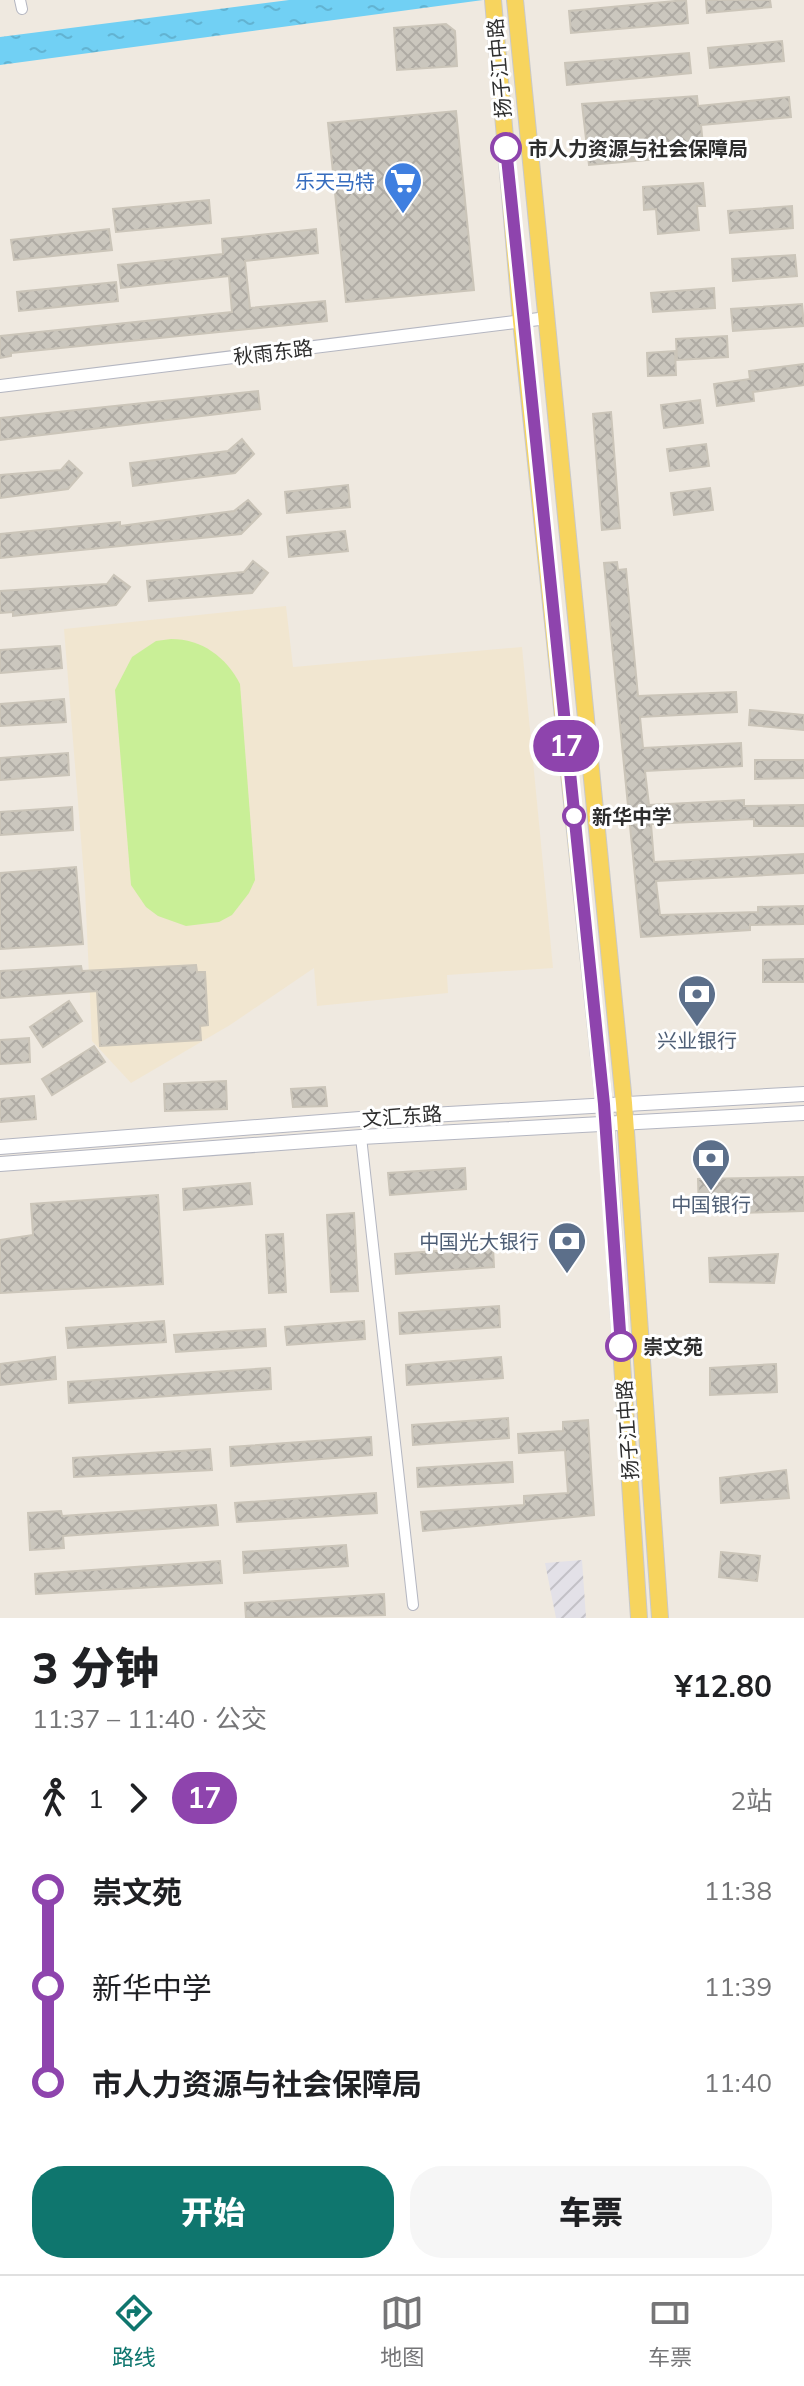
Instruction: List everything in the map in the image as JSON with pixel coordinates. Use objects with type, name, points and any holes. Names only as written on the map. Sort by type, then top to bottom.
[{"type":"main road","name":"扬子江中路","points":[[515,0],[624,1103],[660,1618]]},
{"type":"main road","name":"扬子江中路","points":[[494,2],[521,321],[606,1123],[639,1618]]},
{"type":"main road","name":"文汇东路","points":[[0,1147],[604,1104],[804,1094]]},
{"type":"main road","name":"文汇东路","points":[[0,1164],[361,1137],[804,1113]]},
{"type":"street","name":"秋雨东路","points":[[0,386],[547,318]]},
{"type":"street","points":[[361,1137],[413,1605]]},
{"type":"shaded area","name":"新华中学","points":[[286,606],[293,667],[522,647],[553,968],[447,975],[448,993],[317,1006],[314,968],[230,1025],[131,1083],[92,1041],[85,889],[64,629]]},
{"type":"shaded area","points":[[582,1560],[586,1618],[556,1618],[545,1563]]},
{"type":"green space","points":[[171,639],[193,642],[212,651],[228,666],[240,684],[255,880],[232,915],[219,922],[186,926],[158,916],[146,907],[131,885],[115,690],[132,657],[156,641]]},
{"type":"water","points":[[289,0],[483,0],[0,65],[0,37]]},
{"type":"building","points":[[686,0],[688,23],[571,33],[569,11]]},
{"type":"building","points":[[706,0],[770,0],[771,7],[707,13]]},
{"type":"building","points":[[446,24],[455,31],[457,66],[397,70],[394,28]]},
{"type":"building","points":[[782,41],[784,61],[710,68],[708,48]]},
{"type":"building","points":[[689,53],[691,73],[567,85],[565,63]]},
{"type":"building","points":[[697,96],[698,106],[789,97],[791,117],[701,125],[704,155],[589,165],[582,104]]},
{"type":"building","points":[[456,111],[474,290],[346,302],[328,123]]},
{"type":"building","points":[[703,183],[705,206],[697,206],[699,230],[658,234],[656,209],[644,210],[643,187]]},
{"type":"building","points":[[209,200],[211,223],[116,232],[113,209]]},
{"type":"building","points":[[792,206],[793,228],[730,233],[728,211]]},
{"type":"building","points":[[109,229],[112,250],[14,260],[11,240]]},
{"type":"building","points":[[316,229],[318,253],[245,261],[250,308],[325,301],[327,321],[11,353],[11,356],[0,358],[0,336],[232,312],[229,276],[121,288],[118,265],[223,254],[222,239]]},
{"type":"building","points":[[795,255],[797,276],[733,281],[732,259]]},
{"type":"building","points":[[116,282],[118,301],[19,311],[17,292]]},
{"type":"building","points":[[714,288],[715,308],[653,312],[651,293]]},
{"type":"building","points":[[802,304],[804,326],[733,331],[731,309]]},
{"type":"building","points":[[727,336],[728,357],[677,360],[676,339]]},
{"type":"building","points":[[675,351],[676,375],[648,376],[647,353]]},
{"type":"building","points":[[804,364],[804,385],[753,392],[754,401],[717,406],[714,384],[750,379],[749,371]]},
{"type":"building","points":[[258,391],[260,409],[0,440],[0,418]]},
{"type":"building","points":[[700,400],[703,423],[664,428],[661,405]]},
{"type":"building","points":[[611,412],[620,528],[602,530],[593,414]]},
{"type":"building","points":[[242,439],[254,454],[235,473],[133,486],[130,463],[228,451]]},
{"type":"building","points":[[706,444],[709,466],[670,471],[667,449]]},
{"type":"building","points":[[69,461],[82,473],[68,489],[0,498],[0,475],[61,470]]},
{"type":"building","points":[[348,485],[350,507],[287,513],[285,492]]},
{"type":"building","points":[[710,488],[713,510],[674,515],[671,493]]},
{"type":"building","points":[[248,500],[261,514],[241,534],[0,558],[0,534],[120,522],[120,526],[234,511]]},
{"type":"building","points":[[345,531],[348,551],[289,557],[287,537]]},
{"type":"building","points":[[253,561],[268,573],[252,593],[149,601],[147,581],[244,572]]},
{"type":"building","points":[[617,562],[618,570],[626,569],[638,696],[736,692],[737,712],[640,717],[643,748],[741,743],[742,766],[645,771],[649,805],[744,800],[744,806],[804,805],[804,826],[754,826],[754,819],[651,824],[654,862],[804,854],[804,873],[656,881],[660,915],[758,912],[758,907],[804,906],[804,924],[750,925],[750,930],[641,937],[604,563]]},
{"type":"building","points":[[114,575],[130,587],[116,605],[13,616],[13,612],[0,613],[0,591],[107,584]]},
{"type":"building","points":[[60,646],[62,668],[0,673],[0,650]]},
{"type":"building","points":[[64,699],[66,722],[0,726],[0,704]]},
{"type":"building","points":[[750,710],[804,715],[804,730],[749,725]]},
{"type":"building","points":[[68,753],[69,775],[0,780],[0,758]]},
{"type":"building","points":[[755,760],[804,760],[804,778],[755,779]]},
{"type":"building","points":[[72,807],[73,830],[0,835],[0,812]]},
{"type":"building","points":[[76,867],[83,944],[0,949],[0,873]]},
{"type":"building","points":[[804,959],[804,982],[763,982],[763,960]]},
{"type":"building","points":[[196,965],[197,972],[205,972],[208,1025],[200,1026],[201,1040],[100,1046],[97,991],[0,998],[0,971],[81,966],[82,971]]},
{"type":"building","points":[[69,1001],[82,1021],[43,1047],[30,1027]]},
{"type":"building","points":[[29,1038],[30,1062],[0,1064],[0,1040]]},
{"type":"building","points":[[94,1046],[105,1062],[52,1095],[42,1079]]},
{"type":"building","points":[[226,1081],[227,1109],[165,1111],[164,1084]]},
{"type":"building","points":[[325,1087],[327,1106],[293,1107],[291,1089]]},
{"type":"building","points":[[34,1096],[36,1119],[0,1122],[0,1099]]},
{"type":"building","points":[[465,1168],[466,1189],[390,1195],[388,1173]]},
{"type":"building","points":[[804,1177],[804,1211],[699,1214],[698,1179]]},
{"type":"building","points":[[250,1183],[252,1204],[184,1210],[183,1189]]},
{"type":"building","points":[[158,1195],[163,1284],[0,1293],[0,1240],[33,1235],[31,1204]]},
{"type":"building","points":[[354,1213],[358,1291],[331,1292],[327,1215]]},
{"type":"building","points":[[283,1234],[286,1292],[269,1293],[266,1235]]},
{"type":"building","points":[[493,1247],[494,1267],[396,1274],[395,1254]]},
{"type":"building","points":[[778,1254],[774,1283],[710,1282],[709,1258]]},
{"type":"building","points":[[499,1306],[500,1327],[400,1334],[399,1313]]},
{"type":"building","points":[[164,1321],[166,1342],[68,1348],[66,1328]]},
{"type":"building","points":[[364,1321],[365,1339],[287,1345],[285,1327]]},
{"type":"building","points":[[265,1329],[266,1346],[176,1352],[174,1335]]},
{"type":"building","points":[[55,1357],[56,1379],[0,1385],[0,1364]]},
{"type":"building","points":[[501,1357],[503,1378],[407,1385],[406,1365]]},
{"type":"building","points":[[776,1364],[777,1392],[710,1395],[710,1368]]},
{"type":"building","points":[[270,1368],[271,1389],[69,1403],[68,1382]]},
{"type":"building","points":[[508,1418],[509,1438],[413,1445],[412,1425]]},
{"type":"building","points":[[588,1420],[594,1515],[423,1531],[421,1512],[524,1505],[524,1496],[568,1493],[565,1450],[519,1453],[518,1434],[563,1431],[563,1422]]},
{"type":"building","points":[[371,1437],[372,1455],[231,1466],[230,1447]]},
{"type":"building","points":[[210,1449],[212,1470],[74,1477],[73,1458]]},
{"type":"building","points":[[512,1462],[513,1482],[418,1487],[417,1468]]},
{"type":"building","points":[[786,1470],[789,1498],[721,1503],[720,1478]]},
{"type":"building","points":[[376,1493],[377,1513],[237,1522],[235,1503]]},
{"type":"building","points":[[216,1505],[218,1525],[63,1536],[64,1548],[30,1550],[28,1513],[61,1511],[62,1516]]},
{"type":"building","points":[[346,1545],[348,1566],[244,1573],[243,1552]]},
{"type":"building","points":[[721,1552],[760,1556],[757,1581],[719,1577]]},
{"type":"building","points":[[220,1561],[222,1583],[36,1594],[35,1574]]},
{"type":"building","points":[[384,1594],[385,1615],[246,1618],[245,1603]]},
{"type":"bus line","name":"17","points":[[506,148],[524,352],[604,1104],[621,1346]]},
{"type":"place","name":"市人力资源与社会保障局","points":[[506,148]]},
{"type":"place","name":"乐天马特","points":[[403,215]]},
{"type":"place","name":"新华中学","points":[[574,816]]},
{"type":"place","name":"兴业银行","points":[[697,1028]]},
{"type":"place","name":"中国银行","points":[[711,1192]]},
{"type":"place","name":"中国光大银行","points":[[567,1275]]},
{"type":"place","name":"崇文苑","points":[[621,1346]]}]
